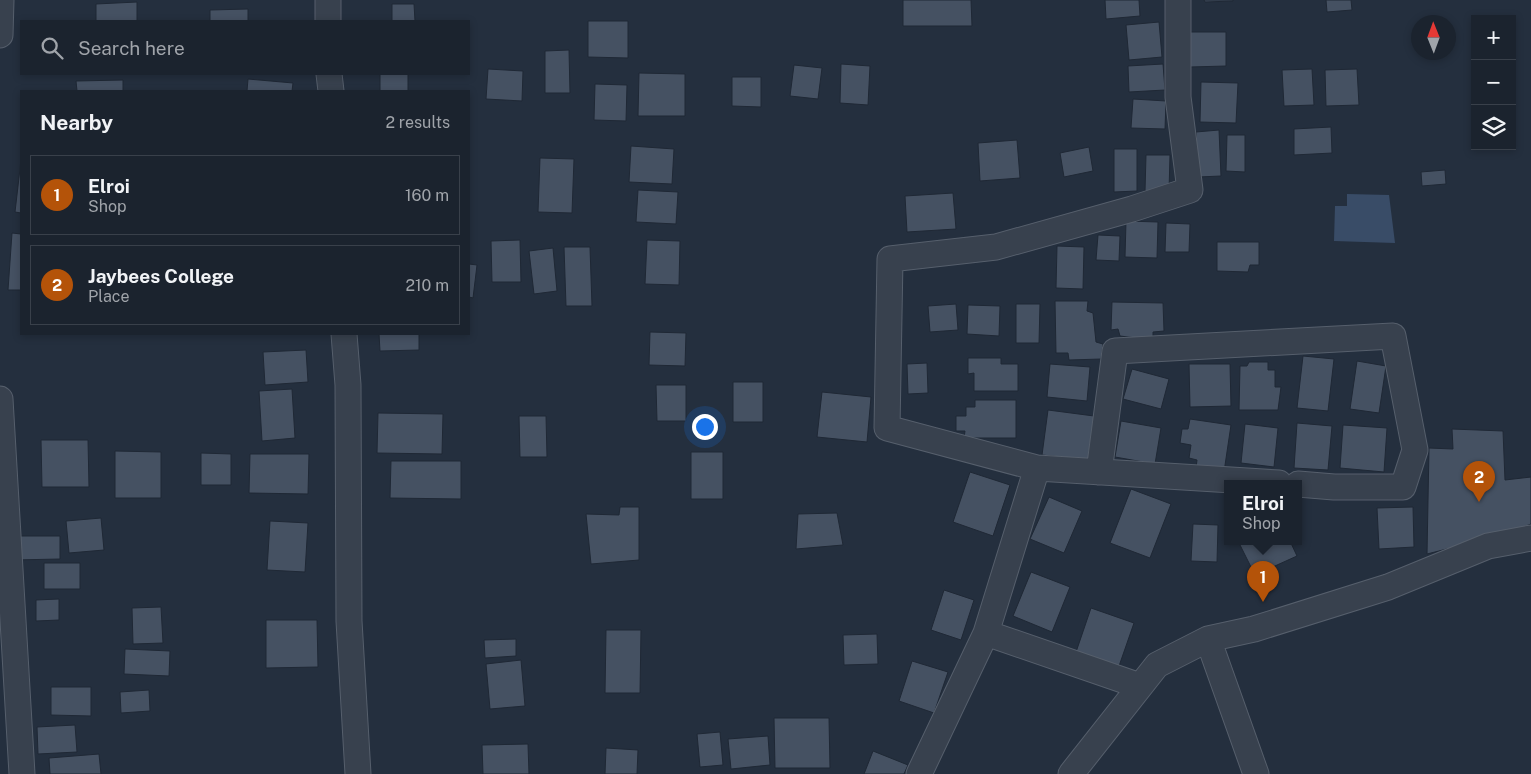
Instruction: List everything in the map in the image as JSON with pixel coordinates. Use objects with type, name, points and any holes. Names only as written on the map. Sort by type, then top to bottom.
[{"type":"street","points":[[0,35],[1,0]]},
{"type":"street","points":[[328,0],[328,20]]},
{"type":"street","points":[[1178,0],[1178,97],[1190,190],[1132,209],[996,247],[890,259],[887,428],[1037,468],[1230,480]]},
{"type":"street","points":[[330,75],[331,90]]},
{"type":"street","points":[[344,335],[348,385],[349,621],[358,774]]},
{"type":"street","points":[[1099,472],[1115,351],[1393,336],[1415,450],[1403,488],[1334,487],[1302,484]]},
{"type":"street","points":[[0,399],[10,745],[22,774]]},
{"type":"street","points":[[919,774],[986,633],[1037,468]]},
{"type":"street","points":[[1071,774],[1157,665],[1208,639],[1254,629],[1388,587],[1488,546],[1531,538]]},
{"type":"street","points":[[986,633],[1140,686]]},
{"type":"street","points":[[1208,639],[1256,774]]},
{"type":"water","points":[[1347,194],[1389,195],[1395,243],[1334,241],[1335,206],[1347,206]]},
{"type":"building","points":[[903,0],[971,0],[972,26],[903,26]]},
{"type":"building","points":[[1105,0],[1139,0],[1140,16],[1106,19]]},
{"type":"building","points":[[1204,0],[1233,0],[1233,1],[1205,2]]},
{"type":"building","points":[[1326,0],[1351,0],[1352,10],[1327,12]]},
{"type":"building","points":[[137,2],[137,20],[96,20],[96,4]]},
{"type":"building","points":[[392,4],[414,4],[415,20],[392,20]]},
{"type":"building","points":[[248,9],[248,20],[210,20],[210,10]]},
{"type":"building","points":[[588,21],[628,21],[628,58],[588,57]]},
{"type":"building","points":[[1159,22],[1162,57],[1129,60],[1126,25]]},
{"type":"building","points":[[1190,32],[1226,32],[1226,66],[1190,67]]},
{"type":"building","points":[[569,50],[570,93],[545,93],[545,51]]},
{"type":"building","points":[[841,64],[870,66],[868,105],[840,103]]},
{"type":"building","points":[[1163,64],[1165,90],[1129,92],[1128,66]]},
{"type":"building","points":[[794,65],[822,68],[818,99],[790,96]]},
{"type":"building","points":[[488,69],[523,71],[522,101],[486,99]]},
{"type":"building","points":[[1312,69],[1314,105],[1284,106],[1282,70]]},
{"type":"building","points":[[1357,69],[1359,105],[1326,106],[1325,70]]},
{"type":"building","points":[[639,73],[685,74],[685,116],[638,116]]},
{"type":"building","points":[[380,75],[408,75],[408,90],[380,90]]},
{"type":"building","points":[[732,77],[761,77],[761,107],[732,106]]},
{"type":"building","points":[[248,79],[293,83],[292,90],[247,90]]},
{"type":"building","points":[[123,80],[123,90],[77,90],[76,81]]},
{"type":"building","points":[[1201,82],[1238,83],[1236,123],[1200,122]]},
{"type":"building","points":[[595,84],[627,85],[626,121],[594,120]]},
{"type":"building","points":[[1133,99],[1166,101],[1165,129],[1131,128]]},
{"type":"building","points":[[1331,127],[1332,153],[1294,155],[1294,129]]},
{"type":"building","points":[[1219,130],[1221,176],[1198,177],[1196,132]]},
{"type":"building","points":[[1227,135],[1245,135],[1245,172],[1226,171]]},
{"type":"building","points":[[1017,140],[1020,178],[980,181],[978,143]]},
{"type":"building","points":[[631,146],[674,149],[672,184],[629,182]]},
{"type":"building","points":[[1089,147],[1093,171],[1064,177],[1060,153]]},
{"type":"building","points":[[1114,149],[1137,149],[1137,191],[1114,192]]},
{"type":"building","points":[[1146,155],[1170,155],[1169,192],[1145,191]]},
{"type":"building","points":[[540,158],[574,159],[572,213],[538,212]]},
{"type":"building","points":[[20,169],[20,213],[15,212]]},
{"type":"building","points":[[1445,170],[1446,184],[1422,186],[1421,172]]},
{"type":"building","points":[[638,190],[678,192],[676,224],[636,222]]},
{"type":"building","points":[[953,193],[956,229],[907,232],[905,196]]},
{"type":"building","points":[[1126,221],[1158,222],[1157,258],[1125,257]]},
{"type":"building","points":[[1166,223],[1190,224],[1189,252],[1165,252]]},
{"type":"building","points":[[12,233],[20,234],[20,290],[8,290]]},
{"type":"building","points":[[1098,235],[1120,236],[1119,261],[1096,260]]},
{"type":"building","points":[[520,240],[521,282],[492,282],[491,241]]},
{"type":"building","points":[[647,240],[680,241],[679,285],[645,284]]},
{"type":"building","points":[[1217,242],[1259,242],[1259,265],[1250,265],[1248,272],[1217,271]]},
{"type":"building","points":[[1057,246],[1084,247],[1083,289],[1056,288]]},
{"type":"building","points":[[564,247],[590,247],[592,306],[566,306]]},
{"type":"building","points":[[553,248],[557,291],[534,294],[529,251]]},
{"type":"building","points":[[470,264],[477,265],[473,298],[470,297]]},
{"type":"building","points":[[1055,301],[1088,301],[1087,311],[1093,313],[1096,342],[1103,344],[1101,359],[1069,360],[1068,353],[1056,353]]},
{"type":"building","points":[[1112,302],[1163,303],[1164,331],[1153,332],[1153,340],[1120,336],[1118,329],[1111,330]]},
{"type":"building","points":[[956,304],[958,330],[930,332],[928,306]]},
{"type":"building","points":[[1016,304],[1040,304],[1039,343],[1016,343]]},
{"type":"building","points":[[968,305],[1000,306],[999,336],[967,334]]},
{"type":"building","points":[[650,332],[686,333],[685,366],[649,365]]},
{"type":"building","points":[[379,335],[419,335],[419,350],[380,351]]},
{"type":"building","points":[[306,350],[308,382],[265,385],[263,352]]},
{"type":"building","points":[[1303,356],[1334,359],[1328,411],[1297,408]]},
{"type":"building","points":[[968,358],[1001,358],[1001,364],[1018,364],[1018,391],[974,391],[974,373],[968,374]]},
{"type":"building","points":[[1357,361],[1386,366],[1379,413],[1350,409]]},
{"type":"building","points":[[1249,362],[1268,362],[1268,370],[1275,370],[1275,387],[1281,387],[1278,410],[1239,410],[1240,366],[1247,366]]},
{"type":"building","points":[[927,363],[928,393],[908,394],[907,364]]},
{"type":"building","points":[[1050,364],[1090,367],[1087,401],[1047,397]]},
{"type":"building","points":[[1189,364],[1230,364],[1231,406],[1190,407]]},
{"type":"building","points":[[1132,369],[1169,379],[1161,409],[1123,399]]},
{"type":"building","points":[[733,382],[763,382],[763,422],[733,422]]},
{"type":"building","points":[[656,385],[686,385],[686,421],[657,421]]},
{"type":"building","points":[[292,389],[295,438],[262,441],[259,391]]},
{"type":"building","points":[[822,392],[871,397],[867,442],[817,437]]},
{"type":"building","points":[[975,400],[1016,400],[1016,438],[964,438],[965,431],[956,431],[956,416],[966,416],[966,407],[975,407]]},
{"type":"building","points":[[1048,410],[1094,416],[1088,460],[1042,455]]},
{"type":"building","points":[[378,413],[443,414],[442,454],[377,453]]},
{"type":"building","points":[[519,416],[546,416],[547,457],[520,457]]},
{"type":"building","points":[[1190,419],[1231,425],[1224,472],[1196,468],[1197,460],[1189,458],[1191,445],[1180,443],[1182,429],[1188,429]]},
{"type":"building","points":[[1121,421],[1161,428],[1155,464],[1115,457]]},
{"type":"building","points":[[1297,423],[1332,426],[1328,470],[1294,468]]},
{"type":"building","points":[[1245,424],[1278,428],[1274,467],[1241,463]]},
{"type":"building","points":[[1343,425],[1387,428],[1384,472],[1340,468]]},
{"type":"building","points":[[1452,429],[1503,431],[1505,480],[1531,477],[1531,524],[1502,535],[1427,554],[1429,448],[1453,449]]},
{"type":"building","points":[[41,440],[88,440],[89,487],[42,487]]},
{"type":"building","points":[[115,451],[161,452],[161,498],[115,498]]},
{"type":"building","points":[[691,452],[723,452],[723,499],[691,499]]},
{"type":"building","points":[[201,453],[231,454],[231,485],[201,485]]},
{"type":"building","points":[[250,454],[309,454],[308,494],[249,493]]},
{"type":"building","points":[[391,461],[461,461],[461,499],[390,498]]},
{"type":"building","points":[[970,472],[1010,485],[993,536],[953,522]]},
{"type":"building","points":[[1131,489],[1171,504],[1150,558],[1110,543]]},
{"type":"building","points":[[1049,497],[1082,511],[1064,553],[1030,539]]},
{"type":"building","points":[[620,507],[639,507],[639,560],[591,564],[586,514],[619,515]]},
{"type":"building","points":[[1413,507],[1414,547],[1379,549],[1377,508]]},
{"type":"building","points":[[837,513],[843,545],[796,549],[798,514]]},
{"type":"building","points":[[101,518],[104,550],[69,553],[66,521]]},
{"type":"building","points":[[270,521],[308,523],[305,572],[267,570]]},
{"type":"building","points":[[1193,524],[1218,525],[1217,562],[1191,561]]},
{"type":"building","points":[[13,536],[60,536],[60,559],[13,560]]},
{"type":"building","points":[[1240,545],[1292,545],[1297,556],[1255,575]]},
{"type":"building","points":[[44,563],[80,563],[80,589],[44,589]]},
{"type":"building","points":[[1031,572],[1070,587],[1052,632],[1013,616]]},
{"type":"building","points":[[944,590],[974,600],[961,640],[931,630]]},
{"type":"building","points":[[59,599],[59,620],[36,621],[36,600]]},
{"type":"building","points":[[161,607],[163,643],[133,644],[132,608]]},
{"type":"building","points":[[1091,608],[1134,623],[1118,669],[1075,655]]},
{"type":"building","points":[[266,620],[317,620],[318,667],[266,668]]},
{"type":"building","points":[[606,630],[641,630],[640,693],[605,693]]},
{"type":"building","points":[[877,634],[878,664],[844,665],[843,635]]},
{"type":"building","points":[[516,639],[516,656],[485,658],[484,640]]},
{"type":"building","points":[[125,649],[170,651],[169,676],[124,674]]},
{"type":"building","points":[[521,660],[525,706],[490,709],[486,664]]},
{"type":"building","points":[[912,661],[948,672],[934,713],[899,701]]},
{"type":"building","points":[[51,687],[91,687],[91,716],[51,715]]},
{"type":"building","points":[[149,690],[150,711],[121,713],[120,692]]},
{"type":"building","points":[[774,718],[829,718],[830,768],[775,768]]},
{"type":"building","points":[[75,725],[77,752],[38,754],[37,727]]},
{"type":"building","points":[[720,732],[723,765],[700,767],[697,734]]},
{"type":"building","points":[[768,736],[770,765],[731,769],[728,739]]},
{"type":"building","points":[[528,744],[529,774],[483,774],[482,745]]},
{"type":"building","points":[[606,748],[638,750],[637,774],[605,774]]},
{"type":"building","points":[[873,751],[908,765],[904,774],[864,774]]},
{"type":"building","points":[[99,754],[101,774],[50,774],[49,758]]},
{"type":"place","name":"Jaybees College","points":[[1479,502]]},
{"type":"place","name":"Elroi","points":[[1263,602]]}]
